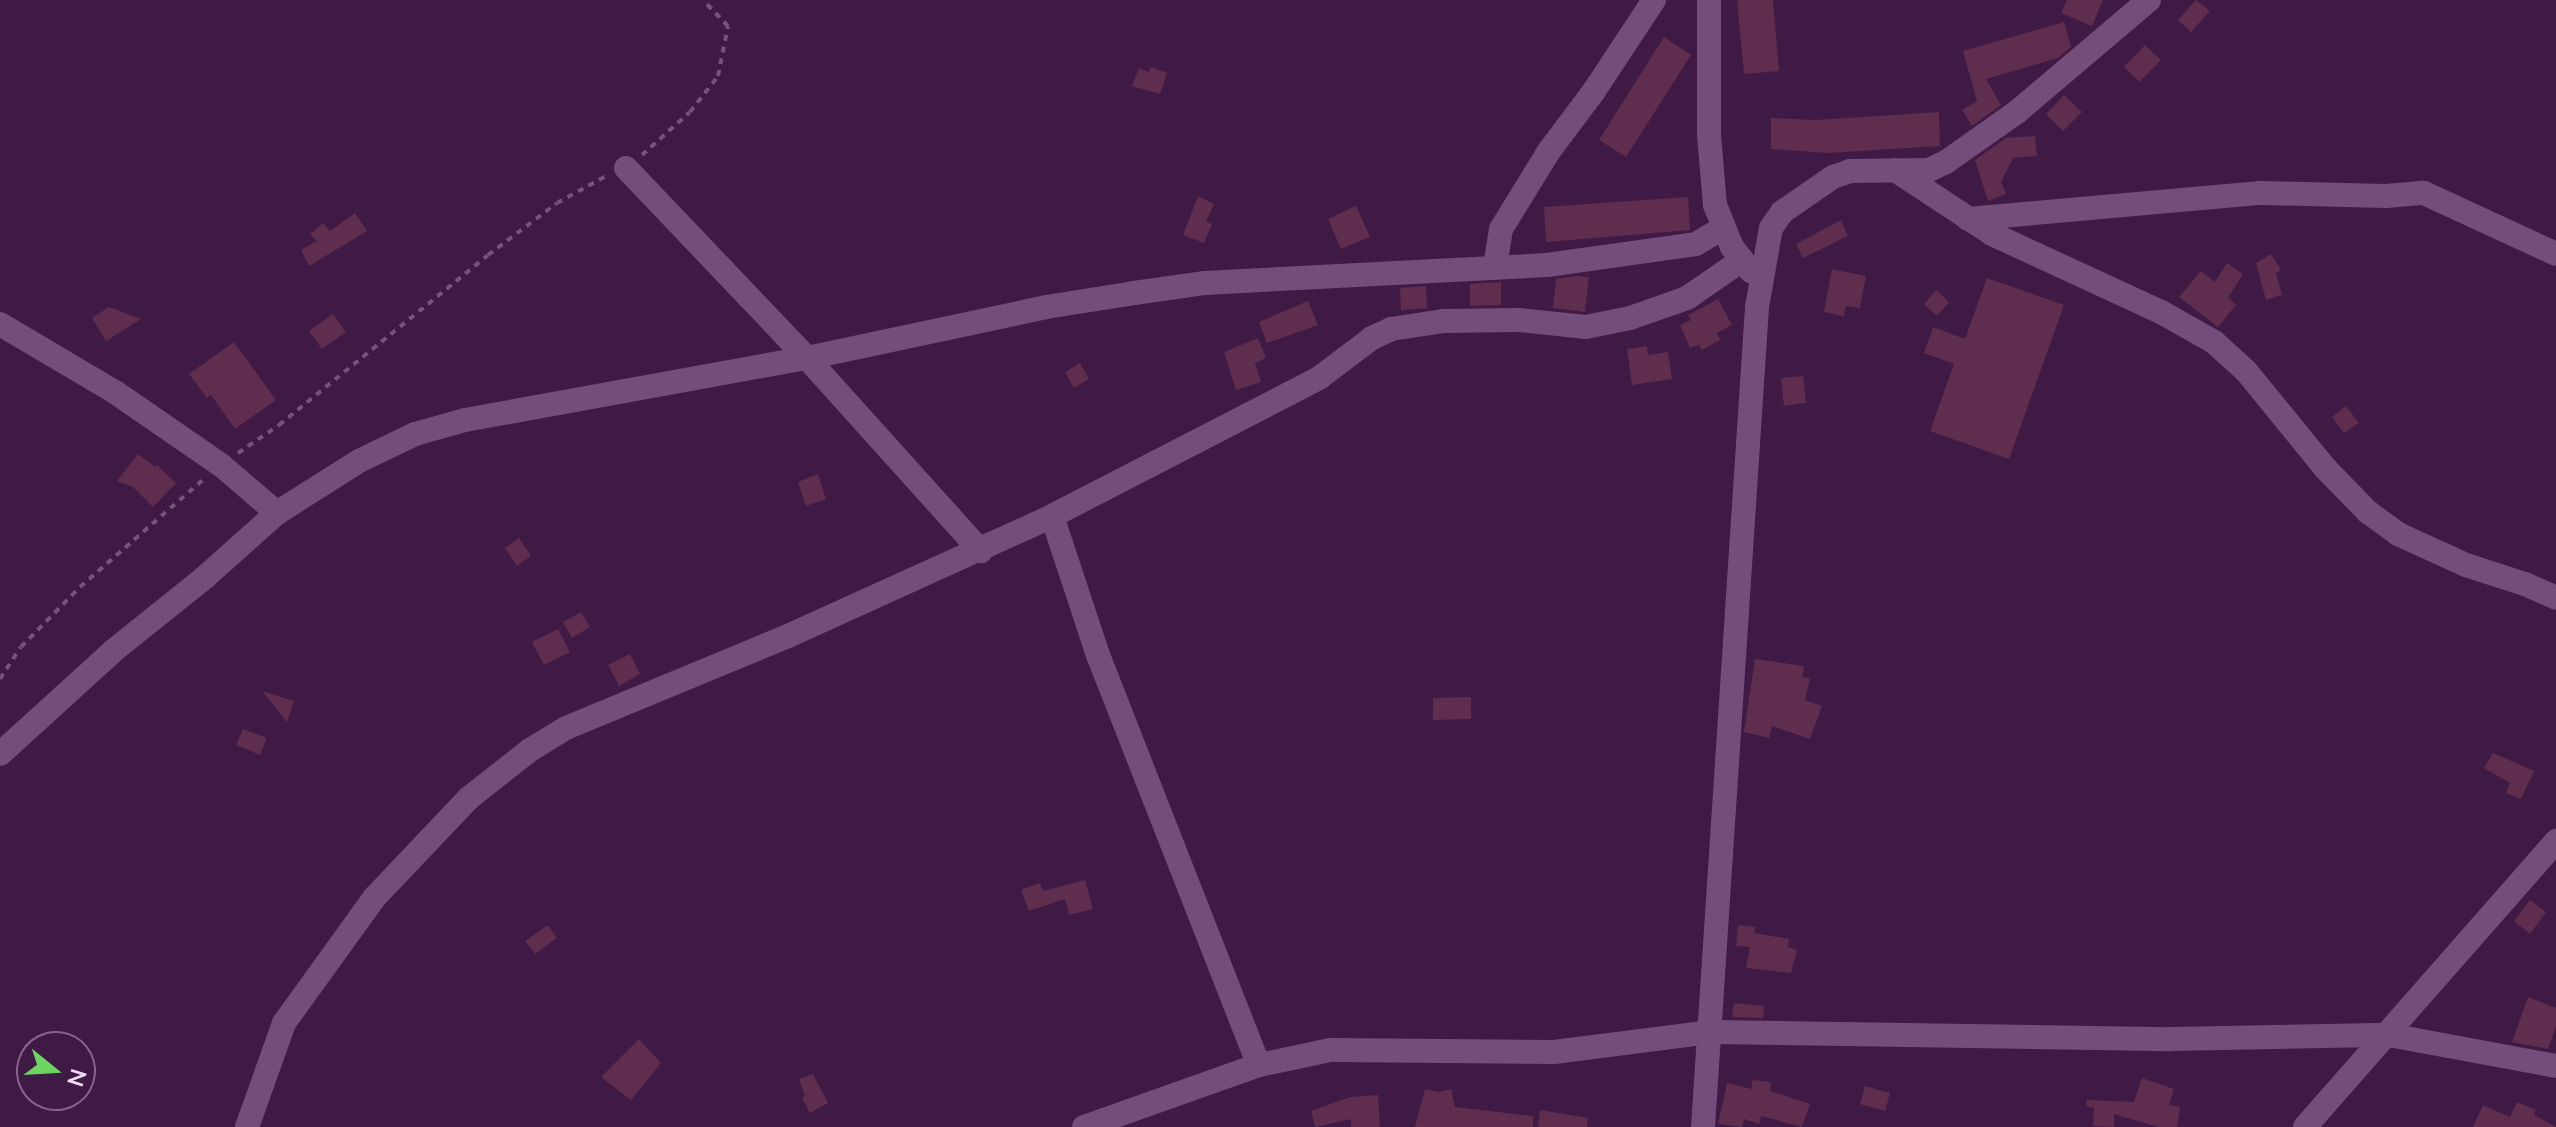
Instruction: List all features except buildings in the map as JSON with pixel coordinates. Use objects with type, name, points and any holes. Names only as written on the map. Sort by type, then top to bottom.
[{"type":"street","points":[[1495,267],[1501,229],[1549,151],[1594,91],[1654,0]]},
{"type":"street","points":[[1709,0],[1709,135],[1715,205],[1723,228],[1759,284]]},
{"type":"street","points":[[1703,1127],[1759,284],[1771,228],[1782,212],[1806,192],[1850,171],[1929,170],[1946,162],[2017,112],[2149,0]]},
{"type":"street","points":[[626,168],[807,358],[981,551]]},
{"type":"street","points":[[1895,170],[1992,234],[2161,312],[2214,342],[2246,371],[2325,468],[2368,512],[2398,534],[2466,565],[2525,584],[2556,598]]},
{"type":"street","points":[[1968,219],[2261,193],[2386,196],[2424,193],[2556,254]]},
{"type":"street","points":[[0,754],[113,651],[204,578],[277,513],[359,461],[428,430],[465,420],[807,358],[1046,307],[1177,287],[1547,265],[1696,244],[1723,228]]},
{"type":"street","points":[[247,1127],[284,1023],[375,897],[428,838],[481,788],[530,750],[566,728],[981,551],[1319,378],[1372,338],[1391,329],[1444,321],[1519,320],[1586,327],[1630,318],[1687,298],[1742,260]]},
{"type":"street","points":[[0,324],[115,392],[221,465],[277,513]]},
{"type":"street","points":[[1052,516],[1098,655],[1259,1065]]},
{"type":"street","points":[[2305,1127],[2389,1035],[2556,841]]},
{"type":"street","points":[[1084,1127],[1259,1065],[1331,1050],[1554,1052],[1710,1032],[2171,1039],[2389,1035],[2556,1066]]},
{"type":"path","points":[[0,679],[21,647],[80,587],[221,465],[279,425],[557,203],[626,168],[690,112],[718,76],[728,26],[703,0]]}]
